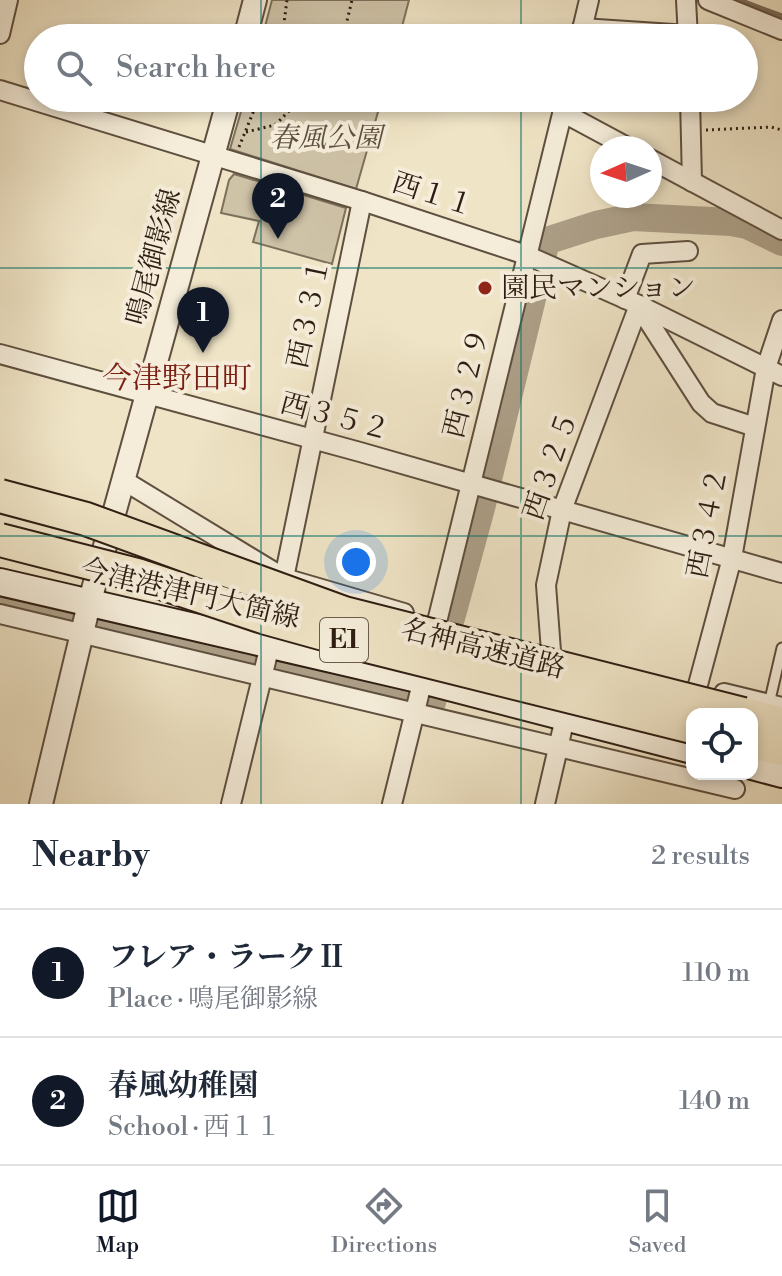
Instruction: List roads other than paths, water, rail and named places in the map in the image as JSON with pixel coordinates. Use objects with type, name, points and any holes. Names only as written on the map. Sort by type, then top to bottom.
[{"type":"highway","name":"名神高速道路","points":[[0,496],[86,519],[344,613],[766,713]]},
{"type":"highway","name":"名神高速道路","points":[[0,540],[137,575],[266,618],[686,741]]},
{"type":"highway","points":[[758,743],[782,749]]},
{"type":"main road","name":"今津港津門大箇線","points":[[0,582],[89,604],[266,661],[418,696],[565,717],[686,741]]},
{"type":"main road","points":[[758,768],[782,774]]},
{"type":"street","points":[[0,34],[8,0]]},
{"type":"street","points":[[249,24],[255,0]]},
{"type":"street","points":[[583,24],[589,0]]},
{"type":"street","points":[[686,0],[687,24]]},
{"type":"street","points":[[708,0],[727,4],[782,30]]},
{"type":"street","name":"西１１","points":[[0,90],[24,97]]},
{"type":"street","name":"西１１","points":[[71,112],[527,255],[632,302],[774,372]]},
{"type":"street","name":"鳴尾御影線","points":[[41,804],[89,604],[147,394],[223,159],[228,112]]},
{"type":"street","name":"西３２９","points":[[392,804],[562,112]]},
{"type":"street","points":[[575,112],[611,136]]},
{"type":"street","points":[[690,112],[692,182]]},
{"type":"street","points":[[662,166],[782,230]]},
{"type":"street","name":"西３３１","points":[[284,578],[362,201]]},
{"type":"street","name":"西３２５","points":[[551,651],[546,585],[562,510],[632,302],[642,254],[688,251]]},
{"type":"street","points":[[632,302],[701,403],[712,413],[755,427]]},
{"type":"street","name":"西３４２","points":[[693,708],[696,687],[732,558],[755,427],[774,372],[782,320]]},
{"type":"street","name":"西３５２","points":[[0,354],[782,573]]},
{"type":"street","points":[[123,480],[284,578],[437,622],[696,687],[766,713]]},
{"type":"street","points":[[0,614],[83,634],[266,661],[231,804]]},
{"type":"street","points":[[545,804],[579,659]]},
{"type":"street","points":[[418,696],[559,747],[735,789]]},
{"type":"lane","points":[[766,713],[782,648]]},
{"type":"waterway","points":[[739,0],[782,16]]},
{"type":"waterway","points":[[451,618],[546,241],[633,217],[731,222],[747,225],[782,242]]},
{"type":"waterway","points":[[0,599],[60,614]]},
{"type":"waterway","points":[[105,624],[432,702],[433,698]]},
{"type":"place","name":"春風幼稚園","points":[[278,239]]},
{"type":"place","name":"園民マンション","points":[[485,288]]},
{"type":"place","name":"フレア・ラークⅡ","points":[[203,353]]},
{"type":"district","name":"今津野田町","points":[[177,379]]},
{"type":"park label","name":"春風公園","points":[[326,138]]}]
